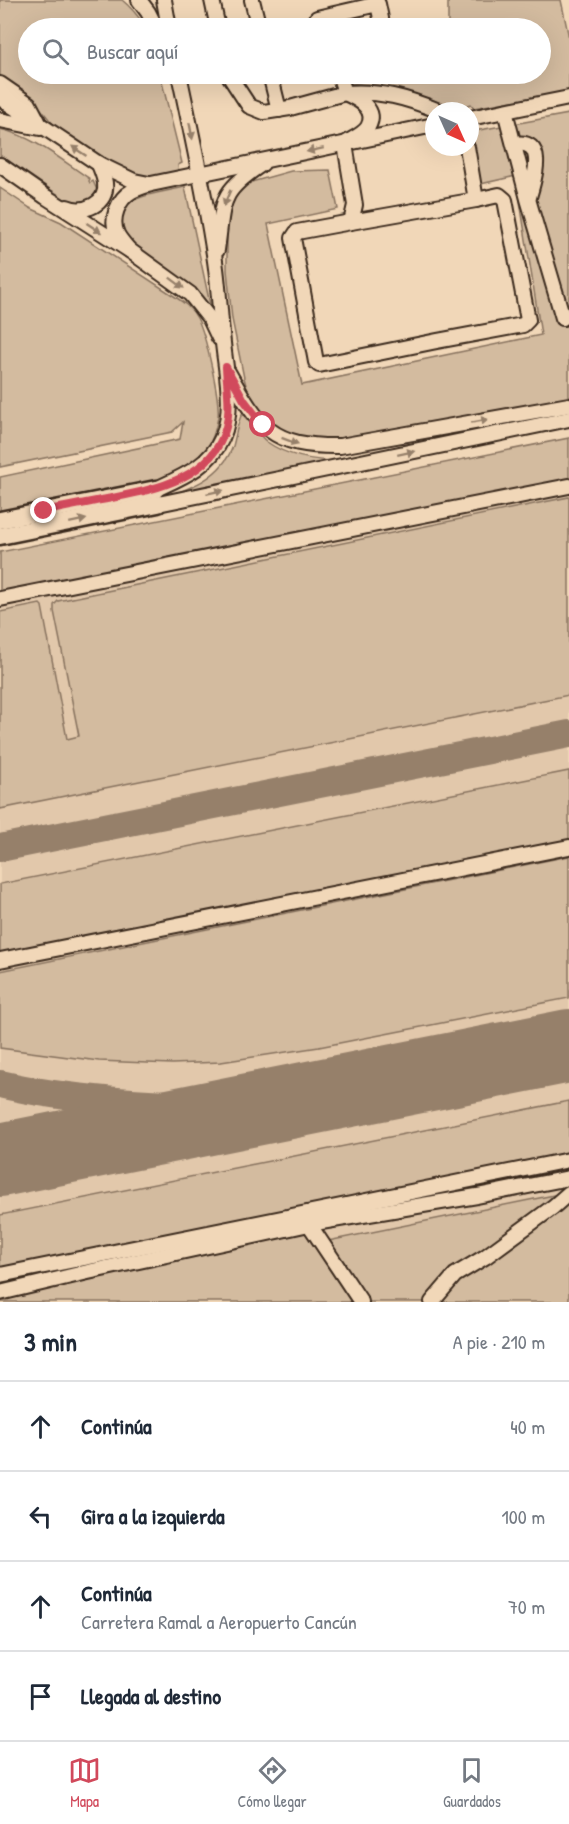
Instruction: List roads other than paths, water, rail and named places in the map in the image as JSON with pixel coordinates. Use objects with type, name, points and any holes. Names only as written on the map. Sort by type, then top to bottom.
[{"type":"main road","points":[[0,520],[157,496]]},
{"type":"main road","points":[[0,537],[157,496]]},
{"type":"street","points":[[138,0],[151,18]]},
{"type":"street","points":[[164,0],[167,18]]},
{"type":"street","points":[[212,0],[216,18]]},
{"type":"street","points":[[252,0],[256,18]]},
{"type":"street","points":[[317,18],[378,4],[381,18]]},
{"type":"street","points":[[0,84],[29,104],[44,126]]},
{"type":"street","points":[[157,496],[207,460],[222,439],[228,411],[226,367],[215,262],[181,84]]},
{"type":"street","points":[[235,84],[249,106],[264,111],[279,110],[345,93],[398,96],[425,106]]},
{"type":"street","points":[[272,84],[279,110]]},
{"type":"street","points":[[342,84],[345,93],[362,101],[368,107],[370,117],[368,127],[345,144]]},
{"type":"street","points":[[0,98],[99,164],[134,181],[151,184]]},
{"type":"street","points":[[479,116],[569,98]]},
{"type":"street","points":[[505,111],[514,144],[528,145],[533,149],[536,159],[528,199],[562,318]]},
{"type":"street","points":[[0,120],[44,126]]},
{"type":"street","points":[[129,250],[118,235],[114,221],[124,197],[132,191],[151,184],[425,127]]},
{"type":"street","points":[[345,144],[355,206],[351,222]]},
{"type":"street","points":[[469,156],[476,200]]},
{"type":"street","points":[[215,262],[222,208],[226,196],[236,182],[269,159]]},
{"type":"street","points":[[46,197],[74,210],[91,208],[102,197],[105,190],[99,164]]},
{"type":"street","points":[[0,165],[129,250],[190,294],[210,319],[223,346]]},
{"type":"street","points":[[0,173],[28,183]]},
{"type":"street","points":[[499,195],[505,200],[528,320],[523,325],[437,340],[319,365],[316,362],[294,234],[351,222],[499,195]]},
{"type":"street","points":[[226,367],[244,400],[263,425],[274,434],[287,440],[309,446],[340,446],[569,405]]},
{"type":"street","points":[[157,496],[569,419]]},
{"type":"street","points":[[0,599],[569,486]]},
{"type":"street","points":[[0,960],[569,847]]},
{"type":"street","points":[[0,1275],[569,1160]]},
{"type":"street","points":[[0,1293],[309,1224],[569,1178]]},
{"type":"street","points":[[432,1302],[455,1275],[485,1257],[553,1208],[569,1193]]},
{"type":"street","points":[[309,1224],[360,1302]]}]
